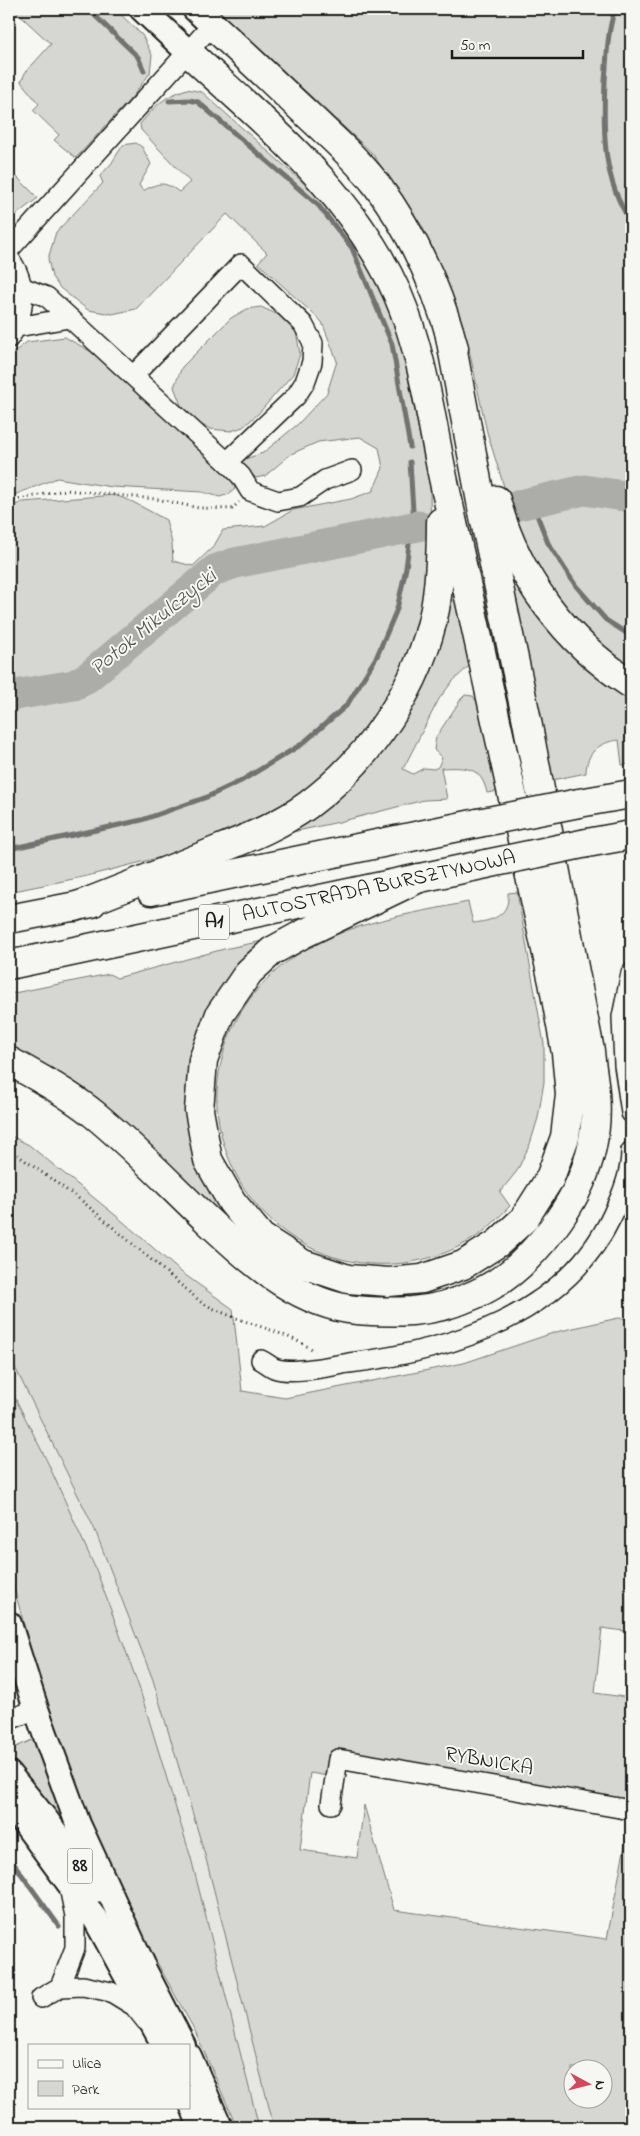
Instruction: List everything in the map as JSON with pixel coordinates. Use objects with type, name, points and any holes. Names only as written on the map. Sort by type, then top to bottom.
[{"type":"highway","points":[[204,17],[340,145],[375,183],[402,222],[423,262],[449,332],[500,518],[517,559],[543,600],[577,641],[616,674],[631,684]]},
{"type":"highway","points":[[188,52],[311,166],[347,209],[374,250],[397,293],[416,346],[553,982],[566,1053],[570,1095],[565,1137],[550,1178],[524,1219],[498,1243],[463,1265],[422,1279],[389,1282],[348,1279],[303,1264],[261,1237],[232,1202],[208,1160],[199,1110],[203,1060],[220,1014],[249,972],[272,951],[419,878]]},
{"type":"highway","points":[[9,1061],[43,1080],[94,1115],[246,1257],[281,1282],[314,1298],[347,1308],[386,1312],[428,1310],[476,1294],[518,1268],[548,1236],[575,1196],[586,1168],[594,1134],[596,1095],[590,1051],[526,716],[482,507],[449,332]]},
{"type":"highway","points":[[75,907],[262,832],[307,806],[342,775],[377,737],[404,696],[423,652],[435,609],[441,563],[442,473]]},
{"type":"highway","name":"AUTOSTRADA BURSZTYNOWA","points":[[9,919],[478,823],[631,794]]},
{"type":"highway","name":"AUTOSTRADA BURSZTYNOWA","points":[[9,965],[631,835]]},
{"type":"main road","points":[[142,9],[188,52]]},
{"type":"main road","points":[[9,1624],[36,1709],[78,1824],[143,1965]]},
{"type":"main road","name":"88","points":[[9,1774],[84,1872],[143,1965],[170,2043]]},
{"type":"main road","name":"88","points":[[9,1802],[96,1920],[170,2043]]},
{"type":"main road","points":[[190,2058],[220,2127]]},
{"type":"main road","points":[[190,2100],[201,2127]]},
{"type":"street","points":[[9,250],[188,52],[204,17]]},
{"type":"street","points":[[9,258],[19,275],[22,287],[23,307],[13,332]]},
{"type":"street","points":[[133,376],[241,264],[303,324],[313,343],[310,368],[305,382],[296,396],[227,462]]},
{"type":"street","points":[[22,287],[47,297],[85,330],[227,462],[241,476],[250,491],[278,501],[300,497],[325,480],[352,470]]},
{"type":"street","points":[[13,332],[69,318]]},
{"type":"street","points":[[631,973],[622,1017],[624,1065],[631,1113]]},
{"type":"street","points":[[261,1360],[275,1368],[290,1370],[372,1361],[443,1345],[504,1322],[537,1304],[573,1273],[602,1237],[624,1192],[631,1151]]},
{"type":"street","points":[[9,1720],[36,1709]]},
{"type":"street","name":"RYBNICKA","points":[[330,1804],[338,1759],[631,1810]]},
{"type":"street","points":[[60,1986],[75,1948],[75,1916],[68,1881]]},
{"type":"street","points":[[41,1998],[60,1986],[83,1986],[111,1992],[134,2006],[170,2043]]},
{"type":"path","points":[[9,501],[66,490],[156,499],[199,508],[232,509],[250,491]]},
{"type":"path","points":[[9,1149],[82,1201],[201,1302],[221,1313],[279,1332],[300,1342],[320,1355],[346,1364]]},
{"type":"shaded area","points":[[9,1355],[95,1530],[153,1680],[205,1855],[274,2127],[259,2127],[191,1858],[139,1687],[97,1572],[47,1461],[9,1386]]},
{"type":"green space","points":[[13,9],[115,9],[142,35],[152,55],[150,73],[133,96],[76,158],[54,140],[59,135],[33,110],[39,104],[21,82],[25,73],[51,44]]},
{"type":"green space","points":[[217,9],[631,9],[631,668],[617,659],[565,610],[519,535],[487,432],[466,336],[422,226],[372,153]]},
{"type":"green space","points":[[187,89],[202,92],[327,204],[354,241],[381,286],[400,338],[430,487],[431,556],[426,600],[412,645],[392,689],[355,745],[313,789],[256,823],[177,853],[83,877],[9,892],[9,508],[22,502],[115,495],[133,502],[166,520],[172,543],[173,561],[193,566],[214,546],[223,530],[265,526],[293,510],[351,499],[373,491],[383,468],[379,448],[360,437],[318,442],[291,454],[265,476],[256,478],[239,461],[263,453],[298,424],[327,393],[337,361],[322,322],[258,263],[267,253],[227,214],[136,309],[112,314],[88,310],[60,288],[52,277],[48,259],[56,232],[103,183],[100,176],[111,164],[123,145],[136,143],[142,147],[151,164],[139,185],[143,191],[157,184],[165,184],[179,192],[190,182],[141,130],[140,124],[160,102]]},
{"type":"green space","points":[[16,176],[38,198],[17,214],[9,215],[9,180],[11,182]]},
{"type":"green space","points":[[261,307],[283,317],[296,331],[300,354],[293,374],[258,414],[243,427],[231,431],[210,429],[194,421],[181,405],[174,387],[182,367],[231,318],[247,309]]},
{"type":"green space","points":[[65,337],[95,354],[232,480],[235,489],[229,494],[220,497],[202,492],[112,487],[57,478],[9,497],[9,356],[27,342]]},
{"type":"green space","points":[[511,574],[521,592],[562,645],[613,689],[631,700],[631,764],[622,765],[619,740],[612,741],[600,746],[591,754],[586,773],[547,781]]},
{"type":"green space","points":[[453,575],[471,664],[452,682],[439,699],[403,769],[413,774],[424,768],[434,769],[438,767],[442,758],[434,750],[436,737],[461,699],[465,695],[473,696],[477,702],[499,791],[487,793],[481,778],[471,770],[465,768],[441,768],[447,799],[424,800],[283,834],[343,791]]},
{"type":"green space","points":[[517,892],[544,1044],[544,1082],[538,1118],[530,1144],[517,1171],[500,1192],[510,1206],[476,1237],[441,1254],[405,1263],[369,1264],[334,1257],[301,1243],[272,1221],[247,1193],[229,1159],[221,1134],[217,1110],[219,1072],[227,1043],[240,1013],[260,987],[284,964],[317,943],[337,934],[403,915],[468,902],[473,923],[487,921],[503,912],[508,901],[508,893]]},
{"type":"green space","points":[[267,940],[240,965],[220,990],[205,1018],[192,1052],[233,1223],[241,1237],[9,1049],[9,994],[109,974],[117,978],[224,949]]},
{"type":"green space","points":[[9,1135],[29,1145],[120,1219],[181,1272],[233,1309],[242,1391],[285,1398],[464,1363],[556,1332],[618,1318],[631,1319],[631,1632],[602,1628],[595,1693],[631,1698],[631,1804],[330,1752],[328,1776],[310,1773],[300,1850],[357,1858],[364,1805],[394,1910],[607,1939],[629,1824],[631,1824],[631,2127],[274,2127],[205,1855],[153,1680],[95,1530],[9,1355]]},
{"type":"green space","points":[[9,1386],[47,1461],[97,1572],[139,1687],[191,1858],[259,2127],[237,2127],[195,2031],[138,1928],[100,1843],[67,1761],[31,1650],[9,1570]]},
{"type":"green space","points":[[39,1737],[70,1829],[66,1830],[9,1758],[9,1750]]},
{"type":"waterway","points":[[88,9],[138,57],[144,71]]},
{"type":"waterway","points":[[615,9],[610,27],[605,81],[604,118],[606,154],[614,189],[621,206],[631,222]]},
{"type":"waterway","points":[[169,101],[190,100],[198,102],[318,205],[352,248],[392,344],[410,447]]},
{"type":"waterway","points":[[410,462],[414,527]]},
{"type":"waterway","name":"Potok Mikulczycki","points":[[519,505],[584,490],[631,497]]},
{"type":"waterway","points":[[532,502],[548,543],[576,586],[606,620],[631,636]]},
{"type":"waterway","name":"Potok Mikulczycki","points":[[9,696],[74,685],[88,677],[215,570],[235,563],[418,526]]},
{"type":"waterway","points":[[9,849],[142,820],[207,797],[241,781],[302,744],[347,705],[377,656],[397,609],[406,568],[411,528]]},
{"type":"waterway","points":[[9,1857],[59,1926]]}]
